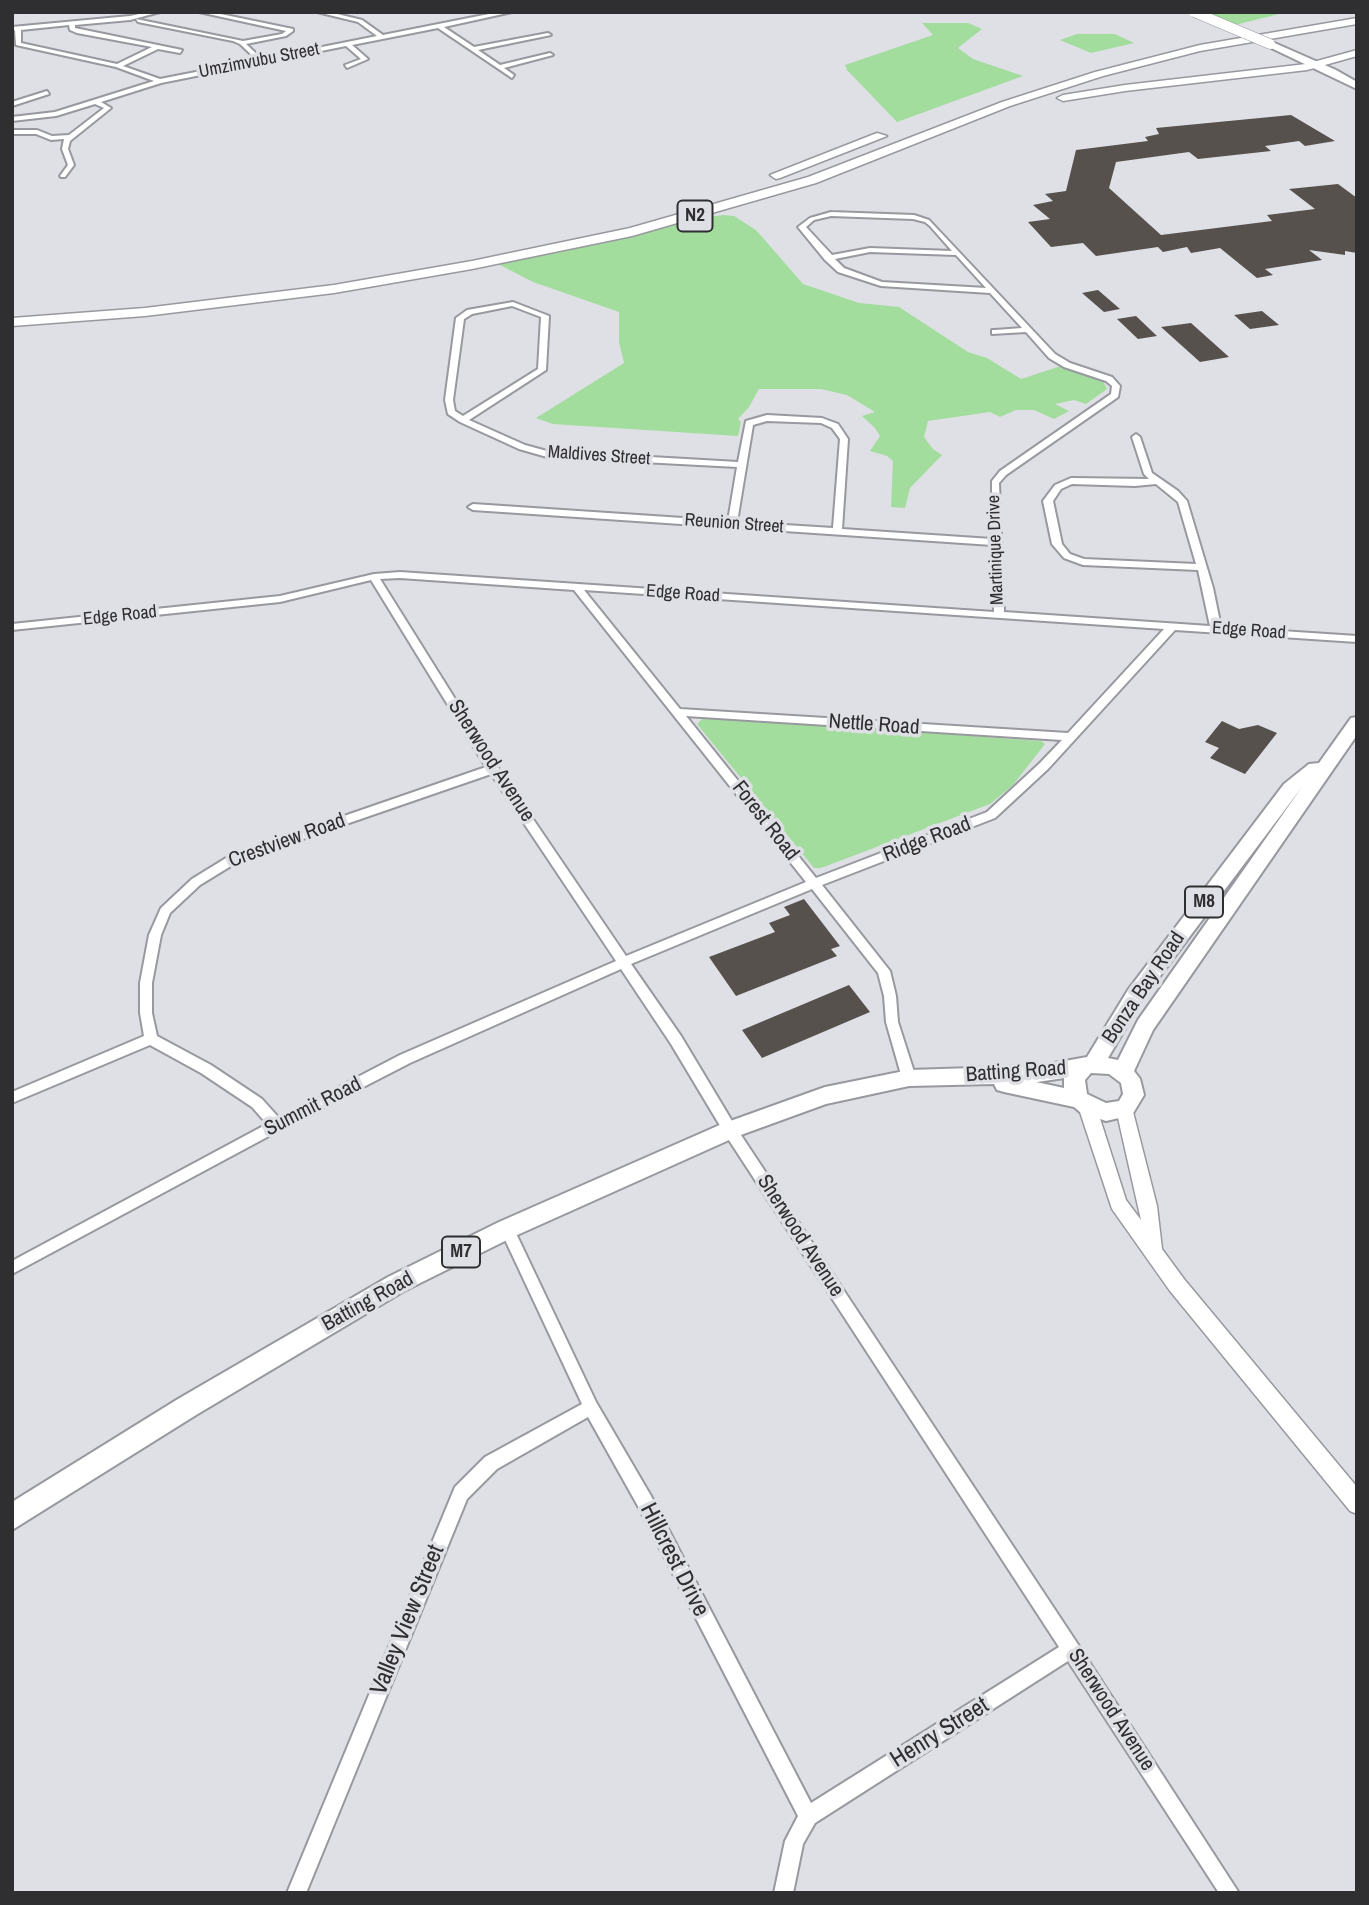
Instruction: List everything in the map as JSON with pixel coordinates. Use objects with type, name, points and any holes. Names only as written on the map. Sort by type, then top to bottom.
[{"type":"highway","points":[[1194,39],[1357,12]]},
{"type":"highway","name":"N2","points":[[12,322],[218,304],[334,289],[472,265],[632,232],[766,195],[855,164],[1006,104],[1099,74],[1247,38],[1357,21]]},
{"type":"highway","points":[[959,107],[1080,67],[1257,25]]},
{"type":"highway","points":[[855,164],[887,156],[1016,110],[1069,96],[1318,65],[1357,53]]},
{"type":"highway","name":"N2","points":[[660,209],[785,172],[895,131]]},
{"type":"highway","points":[[496,246],[533,238]]},
{"type":"highway","points":[[336,275],[471,251]]},
{"type":"highway","points":[[168,295],[322,276]]},
{"type":"main road","points":[[1194,12],[1318,65],[1357,86]]},
{"type":"main road","name":"Bonza Bay Road","points":[[1123,1072],[1145,1026],[1332,754],[1357,722]]},
{"type":"main road","name":"Bonza Bay Road","points":[[1090,1065],[1135,995],[1290,788],[1332,754]]},
{"type":"main road","points":[[1090,1065],[1114,1067],[1123,1072],[1134,1087],[1131,1103],[1125,1109],[1106,1112],[1083,1103],[1073,1084],[1074,1077],[1090,1065]]},
{"type":"main road","name":"Batting Road","points":[[12,1517],[187,1407],[396,1284],[507,1230],[730,1130],[825,1096],[909,1078],[1037,1074],[1090,1065]]},
{"type":"main road","name":"Batting Road","points":[[947,1077],[1019,1086],[1083,1103]]},
{"type":"street","points":[[157,12],[130,18],[15,28],[18,44],[118,66],[160,81]]},
{"type":"street","points":[[130,18],[242,43],[284,35],[291,30],[202,12]]},
{"type":"street","points":[[320,12],[360,21],[382,37]]},
{"type":"street","name":"Umzimvubu Street","points":[[12,119],[56,114],[160,81],[509,12]]},
{"type":"street","points":[[72,23],[72,29],[79,32],[180,51]]},
{"type":"street","points":[[439,26],[512,76]]},
{"type":"street","points":[[474,50],[548,36]]},
{"type":"street","points":[[242,43],[261,61]]},
{"type":"street","points":[[347,44],[365,59],[347,66]]},
{"type":"street","points":[[118,66],[155,48]]},
{"type":"street","points":[[499,67],[550,55]]},
{"type":"street","points":[[12,104],[47,93]]},
{"type":"street","points":[[12,132],[37,132],[51,138],[69,137],[108,108],[96,101]]},
{"type":"street","points":[[63,176],[71,165],[65,149],[69,137]]},
{"type":"street","points":[[992,291],[887,286],[845,272],[828,258],[802,226],[812,219],[831,215],[920,219],[932,225],[957,253],[992,291],[1027,330]]},
{"type":"street","points":[[828,258],[870,250],[957,253]]},
{"type":"street","points":[[509,303],[544,315],[542,370],[463,420],[451,412],[448,405],[460,318],[467,313],[509,303]]},
{"type":"street","points":[[995,331],[1027,330]]},
{"type":"street","name":"Martinique Drive","points":[[999,615],[993,488],[1000,476],[1117,391],[1115,384],[1104,377],[1058,361],[1027,330]]},
{"type":"street","name":"Maldives Street","points":[[463,420],[522,447],[547,453],[741,465]]},
{"type":"street","points":[[732,524],[748,425],[752,421],[822,421],[835,426],[841,432],[845,444],[836,532]]},
{"type":"street","points":[[1136,438],[1146,469],[1156,481],[1182,501],[1202,567],[1216,629]]},
{"type":"street","points":[[1156,481],[1064,482],[1051,493],[1048,500],[1057,544],[1065,555],[1083,562],[1202,567]]},
{"type":"street","name":"Reunion Street","points":[[472,507],[995,542]]},
{"type":"street","name":"Edge Road","points":[[12,627],[280,599],[374,577],[400,575],[1357,639]]},
{"type":"street","name":"Sherwood Avenue","points":[[374,577],[494,769],[676,1040],[730,1130],[1230,1893]]},
{"type":"street","name":"Forest Road","points":[[576,586],[884,971],[894,1027],[909,1078]]},
{"type":"street","name":"Ridge Road","points":[[622,963],[814,883],[991,815],[1044,766],[1172,626]]},
{"type":"street","name":"Nettle Road","points":[[679,712],[1068,737]]},
{"type":"street","name":"Crestview Road","points":[[151,1039],[146,1013],[146,984],[155,935],[165,911],[196,882],[235,858],[494,769]]},
{"type":"street","name":"Summit Road","points":[[12,1268],[276,1125],[405,1059],[622,963]]},
{"type":"street","points":[[12,1098],[151,1039],[206,1069],[257,1103],[276,1125]]},
{"type":"street","points":[[1083,1103],[1118,1203],[1153,1248],[1177,1285],[1353,1493]]},
{"type":"street","points":[[1125,1109],[1148,1206],[1153,1248]]},
{"type":"street","name":"Hillcrest Drive","points":[[507,1230],[591,1407],[645,1502],[808,1816]]},
{"type":"street","name":"Valley View Street","points":[[296,1893],[461,1493],[469,1481],[491,1463],[591,1407]]},
{"type":"street","name":"Henry Street","points":[[808,1816],[1071,1649]]},
{"type":"street","points":[[783,1893],[794,1841],[808,1816]]},
{"type":"green space","points":[[1205,12],[1287,12],[1235,25]]},
{"type":"green space","points":[[922,23],[968,23],[982,29],[958,48],[973,59],[1023,76],[897,122],[845,65],[933,35]]},
{"type":"green space","points":[[1077,34],[1115,34],[1134,43],[1091,53],[1060,40]]},
{"type":"green space","points":[[734,216],[756,230],[803,284],[859,303],[899,307],[968,352],[987,358],[1021,379],[1064,365],[1102,379],[1107,389],[1086,404],[1074,400],[1055,404],[1069,411],[1054,419],[1034,410],[1016,410],[1000,417],[990,412],[928,421],[924,437],[933,449],[942,455],[910,488],[905,508],[891,507],[893,461],[887,456],[870,451],[880,436],[862,416],[875,412],[847,395],[821,389],[759,389],[749,407],[738,419],[741,422],[738,436],[553,424],[536,418],[624,363],[619,342],[619,312],[533,282],[498,264],[573,249],[688,220]]},
{"type":"green space","points":[[703,718],[1041,741],[1045,744],[1013,785],[990,804],[821,868],[814,868],[697,724]]},
{"type":"building","points":[[1291,115],[1335,141],[1305,146],[1299,141],[1265,146],[1271,151],[1198,159],[1189,152],[1116,162],[1109,188],[1161,235],[1272,221],[1267,215],[1315,209],[1289,189],[1338,184],[1357,198],[1357,253],[1345,251],[1345,255],[1309,250],[1322,260],[1265,269],[1273,275],[1257,278],[1220,248],[1191,253],[1187,247],[1163,252],[1158,247],[1096,256],[1083,243],[1051,247],[1028,222],[1050,219],[1033,205],[1053,201],[1045,194],[1066,191],[1076,150],[1148,141],[1145,137],[1159,134],[1156,128]]},
{"type":"building","points":[[1098,290],[1120,309],[1104,312],[1082,293]]},
{"type":"building","points":[[1262,311],[1279,325],[1250,329],[1234,315]]},
{"type":"building","points":[[1136,316],[1157,336],[1138,339],[1117,319]]},
{"type":"building","points":[[1191,323],[1229,357],[1200,362],[1161,327]]},
{"type":"building","points":[[1222,721],[1239,729],[1258,725],[1277,733],[1245,774],[1210,758],[1219,748],[1205,742]]},
{"type":"building","points":[[804,899],[840,946],[831,949],[837,956],[736,996],[709,957],[775,932],[769,923],[790,915],[784,907]]},
{"type":"building","points":[[849,985],[870,1012],[762,1058],[742,1030]]}]
